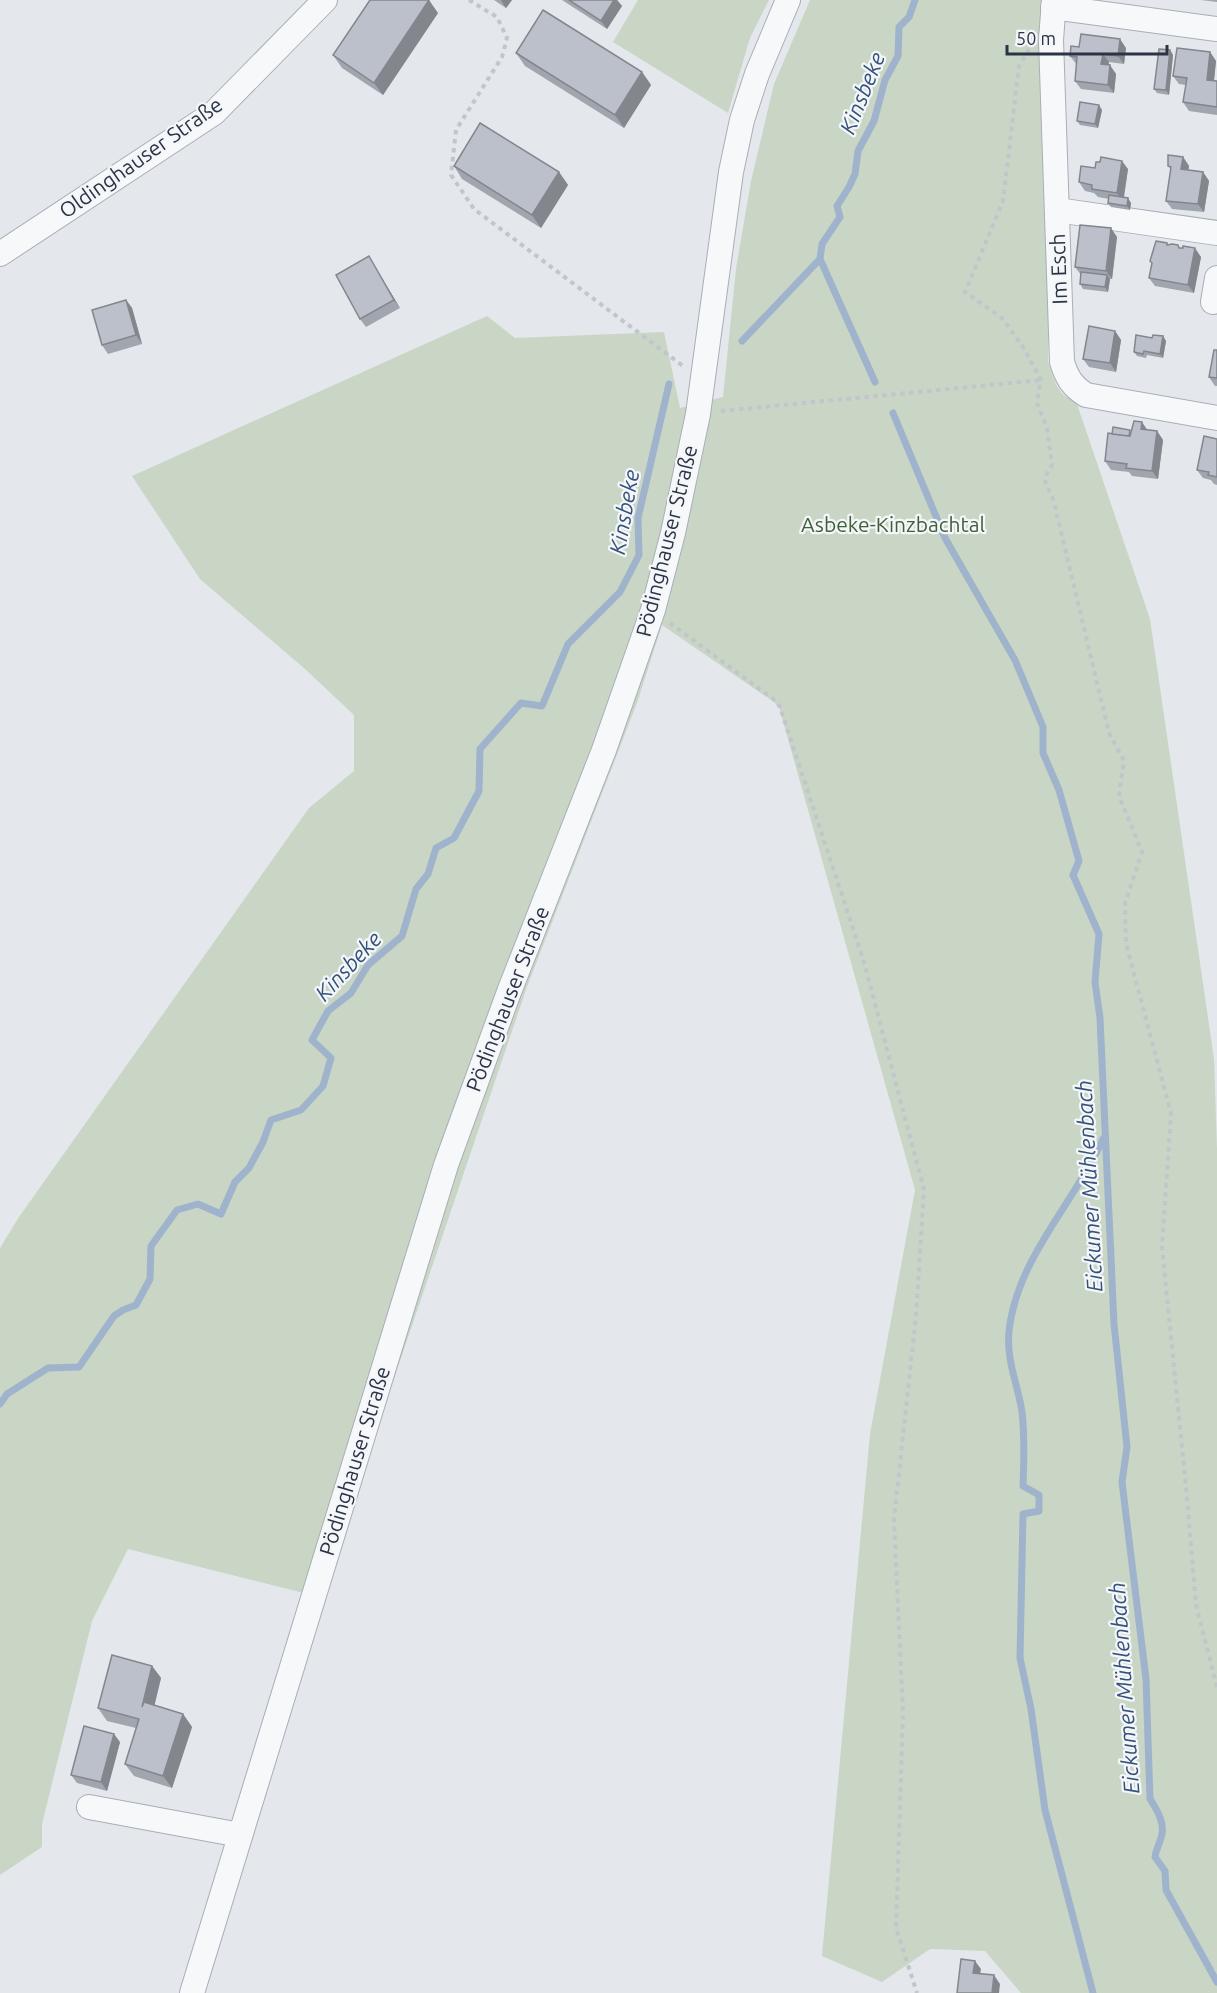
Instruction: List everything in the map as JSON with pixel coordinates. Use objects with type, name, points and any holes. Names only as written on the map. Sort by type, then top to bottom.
[{"type":"street","name":"Oldinghauser Straße","points":[[0,254],[214,113],[325,0]]},
{"type":"street","name":"Pödinghauser Straße","points":[[192,1993],[446,1165],[509,992],[604,750],[653,610],[673,533],[704,381],[731,172],[742,120],[788,0]]},
{"type":"street","points":[[1054,4],[1217,29]]},
{"type":"street","name":"Im Esch","points":[[1054,4],[1051,40],[1062,362],[1066,377]]},
{"type":"street","points":[[1057,210],[1217,233]]},
{"type":"street","points":[[1213,302],[1217,278]]},
{"type":"street","points":[[1066,377],[1074,387],[1086,395],[1217,418]]},
{"type":"street","points":[[89,1806],[240,1835]]},
{"type":"path","points":[[469,0],[496,17],[507,38],[502,57],[456,130],[452,175],[474,209],[704,381]]},
{"type":"path","points":[[1033,42],[1019,66],[1003,201],[965,292],[1002,318],[1023,347],[1041,380],[1037,404],[1047,428],[1052,465],[1046,474],[1045,485],[1052,495],[1109,733],[1124,761],[1119,796],[1142,852],[1125,903],[1126,944],[1171,1113],[1162,1247],[1196,1605],[1217,1687]]},
{"type":"path","points":[[698,414],[1066,377]]},
{"type":"path","points":[[653,610],[776,700],[780,707],[864,962],[924,1191],[916,1315],[894,1520],[903,1713],[896,1928],[917,1993]]},
{"type":"green space","points":[[638,0],[769,0],[750,38],[728,113],[613,42]]},
{"type":"green space","name":"Asbeke-Kinzbachtal","points":[[810,0],[1048,0],[1048,362],[1060,391],[1076,401],[1150,619],[1214,1059],[1217,1149],[1217,1993],[1021,1993],[985,1951],[930,1949],[882,1982],[822,1956],[870,1434],[915,1190],[779,707],[662,625],[637,703],[527,987],[343,1529],[304,1593],[128,1549],[92,1621],[42,1824],[42,1847],[0,1875],[0,1248],[19,1217],[309,808],[354,771],[354,715],[305,669],[200,579],[132,476],[487,316],[515,338],[664,332],[680,408],[723,397],[736,269],[751,181],[774,84]]},
{"type":"building","points":[[370,0],[429,0],[374,83],[333,55]]},
{"type":"building","points":[[569,0],[614,0],[601,21]]},
{"type":"building","points":[[543,10],[642,72],[615,115],[516,53]]},
{"type":"building","points":[[1081,34],[1120,39],[1118,56],[1103,54],[1101,64],[1110,65],[1108,85],[1075,81],[1077,57],[1070,56],[1071,46],[1079,47]]},
{"type":"building","points":[[1177,48],[1210,52],[1207,80],[1217,81],[1217,107],[1183,102],[1187,78],[1173,76]]},
{"type":"building","points":[[1159,49],[1170,50],[1166,90],[1154,89]]},
{"type":"building","points":[[1080,102],[1099,105],[1095,124],[1077,121]]},
{"type":"building","points":[[480,123],[559,172],[532,215],[454,166]]},
{"type":"building","points":[[1168,155],[1183,157],[1181,169],[1203,172],[1198,204],[1166,201],[1171,167],[1168,166]]},
{"type":"building","points":[[1101,157],[1122,161],[1117,193],[1092,189],[1092,185],[1079,182],[1081,166],[1095,168],[1096,162],[1100,162]]},
{"type":"building","points":[[1109,195],[1128,198],[1127,206],[1108,203]]},
{"type":"building","points":[[1080,225],[1111,228],[1106,271],[1075,267]]},
{"type":"building","points":[[1156,241],[1167,243],[1167,245],[1178,245],[1179,248],[1183,246],[1195,248],[1188,285],[1149,278],[1152,263],[1150,261]]},
{"type":"building","points":[[369,256],[394,300],[360,319],[336,275]]},
{"type":"building","points":[[1081,272],[1107,275],[1105,287],[1080,284]]},
{"type":"building","points":[[126,300],[136,335],[102,345],[92,310]]},
{"type":"building","points":[[1089,326],[1115,331],[1110,363],[1083,359]]},
{"type":"building","points":[[1136,335],[1152,338],[1153,335],[1163,336],[1160,354],[1134,352]]},
{"type":"building","points":[[1214,350],[1217,350],[1217,378],[1209,377]]},
{"type":"building","points":[[1134,421],[1142,422],[1141,429],[1157,431],[1152,471],[1126,468],[1127,464],[1105,461],[1108,433],[1130,436]]},
{"type":"building","points":[[1113,427],[1130,430],[1129,436],[1112,434]]},
{"type":"building","points":[[1204,436],[1217,439],[1217,477],[1208,475],[1209,472],[1197,470]]},
{"type":"building","points":[[112,1655],[152,1666],[142,1707],[144,1702],[183,1714],[163,1776],[125,1764],[139,1719],[98,1708]]},
{"type":"building","points":[[84,1726],[114,1734],[101,1782],[71,1775]]},
{"type":"building","points":[[961,1959],[975,1961],[973,1973],[994,1975],[992,1993],[957,1993]]},
{"type":"waterway","name":"Kinsbeke","points":[[742,341],[820,259],[822,244],[840,217],[837,206],[855,174],[858,151],[874,121],[885,80],[898,56],[899,27],[909,17],[915,0]]},
{"type":"waterway","name":"Eickumer Mühlenbach","points":[[820,259],[875,382]]},
{"type":"waterway","name":"Kinsbeke","points":[[0,1404],[7,1394],[48,1368],[79,1367],[114,1316],[136,1305],[150,1279],[151,1246],[177,1210],[198,1204],[221,1214],[235,1182],[249,1168],[263,1142],[271,1120],[301,1110],[323,1086],[331,1058],[312,1040],[328,1011],[351,993],[368,965],[402,936],[416,889],[428,874],[436,848],[454,838],[479,791],[480,749],[521,703],[542,706],[568,644],[620,592],[639,555],[638,518],[669,384]]},
{"type":"waterway","name":"Eickumer Mühlenbach","points":[[893,413],[945,538],[1015,660],[1043,727],[1043,753],[1059,790],[1079,861],[1073,875],[1099,934],[1095,982],[1100,1018],[1114,1324],[1127,1447],[1122,1482],[1146,1679],[1150,1799],[1160,1817],[1162,1828],[1155,1857],[1165,1871],[1166,1890],[1217,1982]]},
{"type":"waterway","points":[[1093,1993],[1045,1810],[1031,1709],[1020,1658],[1023,1514],[1039,1511],[1039,1495],[1023,1486],[1023,1421],[1011,1362],[1009,1331],[1014,1304],[1023,1279],[1103,1139]]}]
